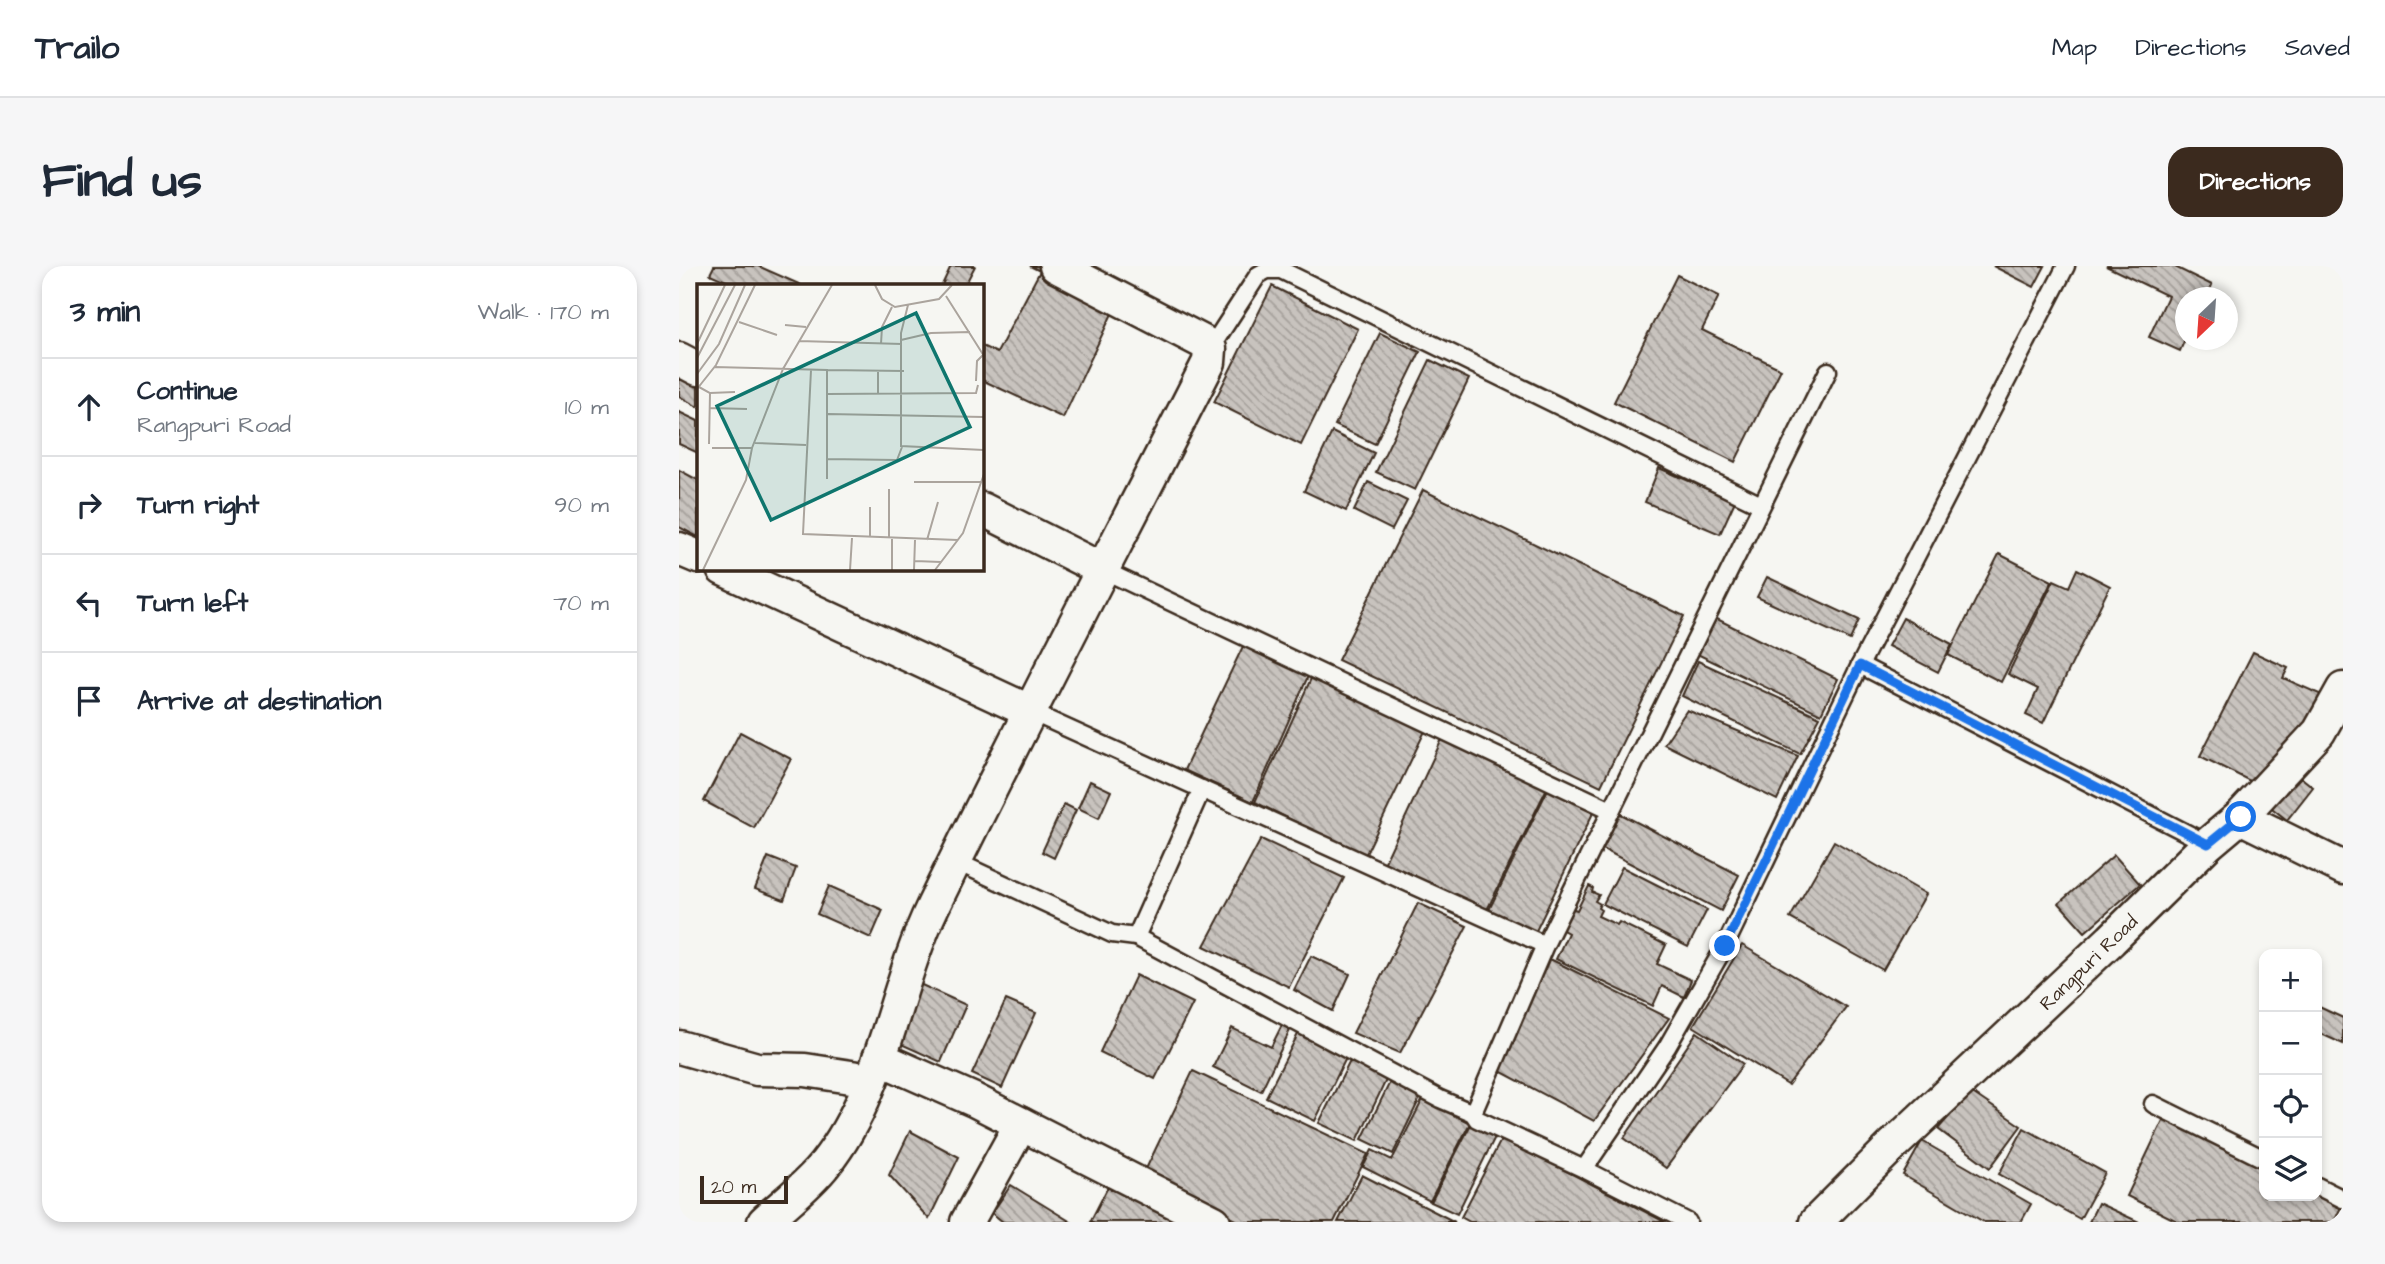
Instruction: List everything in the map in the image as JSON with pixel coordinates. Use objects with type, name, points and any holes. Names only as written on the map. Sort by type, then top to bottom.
[{"type":"street","points":[[764,1222],[825,1165],[849,1129],[875,1069],[930,913],[1029,711],[1209,362],[1210,349],[1203,342],[1056,266]]},
{"type":"street","points":[[679,359],[697,368]]},
{"type":"street","points":[[983,510],[1103,570]]},
{"type":"street","points":[[679,549],[697,558]]},
{"type":"street","points":[[725,570],[1029,711]]},
{"type":"street","name":"Rangpuri Road","points":[[1817,1222],[1892,1146],[2102,950],[2208,844],[2241,817],[2319,732],[2343,689]]},
{"type":"street","points":[[2241,817],[2343,868]]},
{"type":"street","points":[[679,1046],[757,1069],[875,1069],[974,1100],[1214,1222]]},
{"type":"street","points":[[967,1222],[1021,1124]]},
{"type":"lane","points":[[1584,1169],[1662,1055],[1725,946],[1860,665],[2066,266]]},
{"type":"lane","points":[[1210,349],[1258,275],[1267,270],[1282,270],[1761,505]]},
{"type":"lane","points":[[1473,1113],[1545,945],[1828,371]]},
{"type":"lane","points":[[1103,570],[1611,810]]},
{"type":"lane","points":[[1860,665],[2208,844]]},
{"type":"lane","points":[[1029,711],[1545,945]]},
{"type":"lane","points":[[1136,937],[1202,789]]},
{"type":"lane","points":[[955,861],[1112,934],[1136,937],[1440,1099],[1473,1113],[1477,1119],[1688,1222]]},
{"type":"lane","points":[[2153,1104],[2259,1157]]},
{"type":"lane","points":[[2322,1188],[2343,1199]]},
{"type":"building","points":[[714,266],[758,266],[799,284],[733,284],[710,274]]},
{"type":"building","points":[[951,266],[975,266],[966,284],[942,284]]},
{"type":"building","points":[[1030,266],[1038,266],[1117,303],[1063,418],[983,380],[983,346],[997,353],[1040,271]]},
{"type":"building","points":[[1993,266],[2045,266],[2034,287]]},
{"type":"building","points":[[2106,266],[2173,266],[2212,285],[2175,287],[2175,349],[2149,337],[2168,296]]},
{"type":"building","points":[[1677,275],[1719,296],[1702,330],[1781,369],[1735,462],[1614,402]]},
{"type":"building","points":[[1272,286],[1358,329],[1301,445],[1214,402]]},
{"type":"building","points":[[1380,333],[1420,352],[1375,444],[1335,425]]},
{"type":"building","points":[[1430,360],[1469,379],[1415,490],[1376,472]]},
{"type":"building","points":[[679,373],[697,378],[697,406],[679,396]]},
{"type":"building","points":[[679,412],[697,421],[697,453],[679,444]]},
{"type":"building","points":[[1332,432],[1374,453],[1346,511],[1304,491]]},
{"type":"building","points":[[1659,468],[1735,501],[1720,534],[1645,502]]},
{"type":"building","points":[[679,470],[697,479],[697,536],[679,527]]},
{"type":"building","points":[[1368,482],[1407,501],[1392,530],[1354,511]]},
{"type":"building","points":[[1423,490],[1684,616],[1601,786],[1338,660]]},
{"type":"building","points":[[1999,554],[2052,581],[2001,682],[1948,655]]},
{"type":"building","points":[[2077,569],[2110,586],[2043,723],[2026,715],[2038,689],[2008,674],[2054,580],[2069,587]]},
{"type":"building","points":[[1767,577],[1859,620],[1850,640],[1757,597]]},
{"type":"building","points":[[1709,615],[1838,679],[1821,714],[1691,651]]},
{"type":"building","points":[[1903,618],[1952,644],[1938,672],[1888,646]]},
{"type":"building","points":[[1244,644],[1309,674],[1253,802],[1184,770]]},
{"type":"building","points":[[2253,652],[2288,668],[2283,678],[2331,699],[2252,782],[2200,756]]},
{"type":"building","points":[[1698,661],[1820,717],[1800,754],[1682,696]]},
{"type":"building","points":[[1313,674],[1426,729],[1365,856],[1255,802]]},
{"type":"building","points":[[1687,710],[1798,756],[1777,800],[1664,744]]},
{"type":"building","points":[[740,732],[791,759],[754,828],[704,801]]},
{"type":"building","points":[[1443,737],[1548,786],[1485,914],[1383,866]]},
{"type":"building","points":[[2289,768],[2313,787],[2287,820],[2263,801]]},
{"type":"building","points":[[1090,781],[1111,791],[1099,818],[1078,808]]},
{"type":"building","points":[[1549,787],[1595,809],[1533,937],[1486,916]]},
{"type":"building","points":[[1064,804],[1076,810],[1054,858],[1042,852]]},
{"type":"building","points":[[1617,812],[1739,875],[1721,911],[1599,847]]},
{"type":"building","points":[[1261,839],[1344,878],[1289,987],[1204,946]]},
{"type":"building","points":[[1834,841],[1926,894],[1883,970],[1790,918]]},
{"type":"building","points":[[2114,855],[2140,884],[2085,932],[2059,903]]},
{"type":"building","points":[[768,857],[796,868],[784,900],[755,889]]},
{"type":"building","points":[[1622,867],[1707,910],[1688,947],[1603,904]]},
{"type":"building","points":[[829,886],[883,910],[871,938],[817,914]]},
{"type":"building","points":[[1589,886],[1593,888],[1592,892],[1599,895],[1595,901],[1600,904],[1598,916],[1617,925],[1619,922],[1666,945],[1657,964],[1691,980],[1684,997],[1662,986],[1653,1006],[1556,959],[1568,933],[1561,929],[1571,908],[1577,910]]},
{"type":"building","points":[[1418,903],[1467,926],[1400,1053],[1353,1033]]},
{"type":"building","points":[[1742,945],[1846,1007],[1788,1085],[1693,1026]]},
{"type":"building","points":[[1311,956],[1350,974],[1333,1011],[1294,990]]},
{"type":"building","points":[[1548,958],[1669,1018],[1594,1121],[1496,1069]]},
{"type":"building","points":[[1136,975],[1193,1003],[1155,1079],[1100,1052]]},
{"type":"building","points":[[915,982],[966,1005],[941,1062],[890,1039]]},
{"type":"building","points":[[1006,1000],[1036,1013],[1002,1088],[972,1074]]},
{"type":"building","points":[[2322,1008],[2343,1018],[2343,1044],[2322,1034]]},
{"type":"building","points":[[1284,1021],[1292,1026],[1261,1091],[1213,1067],[1232,1028],[1271,1047]]},
{"type":"building","points":[[1299,1032],[1347,1056],[1315,1121],[1266,1097]]},
{"type":"building","points":[[1697,1032],[1743,1064],[1666,1168],[1624,1138]]},
{"type":"building","points":[[1350,1061],[1387,1078],[1357,1141],[1319,1123]]},
{"type":"building","points":[[1193,1071],[1368,1154],[1334,1222],[1240,1222],[1144,1173]]},
{"type":"building","points":[[1390,1082],[1421,1096],[1393,1154],[1362,1139]]},
{"type":"building","points":[[1971,1092],[2021,1126],[1990,1168],[1938,1129]]},
{"type":"building","points":[[1423,1099],[1470,1123],[1430,1201],[1363,1167],[1372,1150],[1392,1160]]},
{"type":"building","points":[[2165,1116],[2259,1162],[2259,1201],[2322,1201],[2322,1192],[2343,1203],[2334,1222],[2179,1222],[2127,1196]]},
{"type":"building","points":[[1471,1124],[1495,1137],[1457,1214],[1431,1202]]},
{"type":"building","points":[[2024,1128],[2105,1173],[2080,1219],[1999,1174]]},
{"type":"building","points":[[910,1131],[959,1157],[929,1219],[889,1175]]},
{"type":"building","points":[[1502,1138],[1665,1222],[1470,1222],[1461,1217]]},
{"type":"building","points":[[1922,1141],[2031,1204],[2021,1222],[1984,1222],[1903,1175]]},
{"type":"building","points":[[1362,1175],[1455,1222],[1338,1222]]},
{"type":"building","points":[[1113,1177],[1195,1222],[1090,1222]]},
{"type":"building","points":[[1011,1185],[1071,1222],[1003,1222],[992,1213]]},
{"type":"building","points":[[2098,1203],[2139,1222],[2089,1222]]},
{"type":"route","points":[[1725,946],[1860,665],[2208,844],[2241,817]]}]
